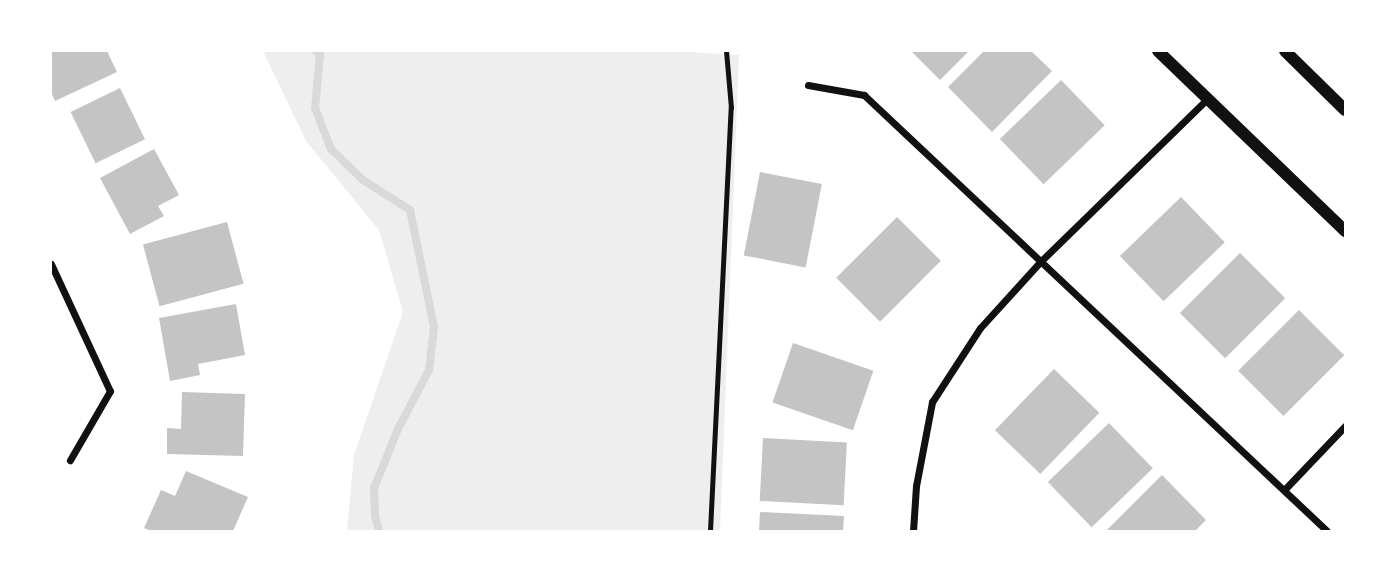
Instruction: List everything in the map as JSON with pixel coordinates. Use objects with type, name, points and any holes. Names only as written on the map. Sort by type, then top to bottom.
[{"type":"street","points":[[1157,51],[1345,231]]},
{"type":"street","points":[[1285,51],[1345,110]]},
{"type":"street","points":[[808,85],[864,96],[1327,531]]},
{"type":"street","points":[[913,531],[916,486],[932,402],[980,328],[1041,261],[1206,100]]},
{"type":"street","points":[[51,264],[110,391],[70,460]]},
{"type":"street","points":[[1285,489],[1345,426]]},
{"type":"path","points":[[710,531],[731,108],[726,51]]},
{"type":"shaded area","points":[[263,51],[674,51],[739,55],[720,531],[347,531],[354,455],[403,312],[379,230],[306,141]]},
{"type":"building","points":[[51,51],[107,51],[117,72],[55,101],[51,92]]},
{"type":"building","points":[[911,51],[969,51],[940,80]]},
{"type":"building","points":[[984,51],[1031,51],[1052,71],[992,132],[948,87]]},
{"type":"building","points":[[1061,80],[1105,125],[1044,184],[1000,139]]},
{"type":"building","points":[[120,88],[145,139],[96,163],[71,112]]},
{"type":"building","points":[[154,149],[179,195],[158,206],[164,216],[130,234],[100,178]]},
{"type":"building","points":[[760,172],[822,184],[806,267],[744,255]]},
{"type":"building","points":[[1181,197],[1225,242],[1164,301],[1120,256]]},
{"type":"building","points":[[897,217],[941,261],[880,322],[836,278]]},
{"type":"building","points":[[227,222],[244,284],[160,306],[143,245]]},
{"type":"building","points":[[1240,253],[1285,298],[1225,358],[1180,313]]},
{"type":"building","points":[[236,304],[245,355],[198,364],[200,375],[170,381],[159,318]]},
{"type":"building","points":[[1299,310],[1344,355],[1283,416],[1238,371]]},
{"type":"building","points":[[793,343],[873,371],[853,430],[772,403]]},
{"type":"building","points":[[1054,369],[1099,413],[1040,474],[995,430]]},
{"type":"building","points":[[182,392],[245,394],[243,456],[167,454],[167,428],[181,429]]},
{"type":"building","points":[[1109,423],[1153,468],[1092,527],[1048,482]]},
{"type":"building","points":[[763,438],[847,442],[844,505],[760,501]]},
{"type":"building","points":[[186,471],[248,497],[233,531],[151,531],[144,528],[161,490],[175,496]]},
{"type":"building","points":[[1162,475],[1206,520],[1195,531],[1106,531]]},
{"type":"building","points":[[760,512],[844,516],[843,531],[759,531]]},
{"type":"waterway","points":[[316,51],[320,55],[315,108],[331,149],[363,180],[410,210],[434,327],[429,370],[398,429],[374,488],[375,516],[379,531]]}]
